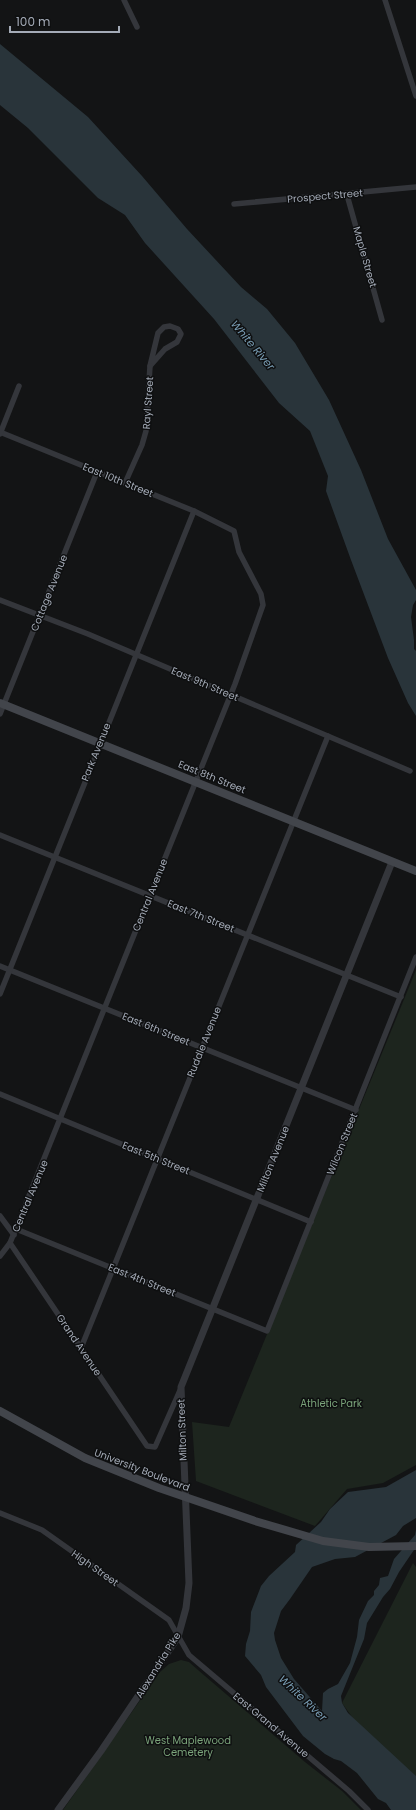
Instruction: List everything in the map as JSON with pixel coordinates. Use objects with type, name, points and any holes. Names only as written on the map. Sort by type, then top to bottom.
[{"type":"main road","name":"East 8th Street","points":[[2,703],[416,871]]},
{"type":"main road","name":"University Boulevard","points":[[0,1412],[85,1458],[185,1497],[284,1530],[322,1541],[369,1547],[416,1546]]},
{"type":"street","points":[[124,0],[138,27]]},
{"type":"street","points":[[385,0],[416,96]]},
{"type":"street","name":"Prospect Street","points":[[234,204],[347,195],[416,187]]},
{"type":"street","name":"Maple Street","points":[[347,195],[382,320]]},
{"type":"street","name":"Rayl Street","points":[[125,483],[142,445],[146,431],[150,366],[158,333],[164,327],[170,326],[178,329],[181,334],[178,342],[165,349],[150,366]]},
{"type":"street","points":[[0,433],[20,386]]},
{"type":"street","name":"East 10th Street","points":[[0,433],[194,511],[234,531]]},
{"type":"street","name":"Cottage Avenue","points":[[0,714],[2,703],[97,472]]},
{"type":"street","name":"Park Avenue","points":[[0,994],[194,511]]},
{"type":"street","name":"Central Avenue","points":[[0,1256],[10,1244],[61,1120],[104,1008],[231,694],[262,611],[263,604],[260,594],[239,552],[234,531]]},
{"type":"street","name":"East 9th Street","points":[[0,600],[88,634],[410,770]]},
{"type":"street","name":"Ruddle Avenue","points":[[81,1348],[328,736]]},
{"type":"street","name":"East 7th Street","points":[[0,835],[401,997]]},
{"type":"street","name":"Milton Avenue","points":[[147,1446],[155,1448],[181,1387],[392,862]]},
{"type":"street","name":"Wilcon Street","points":[[267,1331],[416,957]]},
{"type":"street","name":"East 6th Street","points":[[0,966],[356,1110]]},
{"type":"street","name":"East 5th Street","points":[[0,1094],[311,1222]]},
{"type":"street","points":[[0,1216],[15,1232]]},
{"type":"street","name":"East 4th Street","points":[[15,1232],[113,1268],[267,1331]]},
{"type":"street","name":"Grand Avenue","points":[[10,1244],[147,1446]]},
{"type":"street","name":"Milton Street","points":[[181,1387],[185,1497]]},
{"type":"street","name":"Alexandria Pike","points":[[58,1810],[101,1751],[178,1637],[186,1608],[189,1583],[185,1497]]},
{"type":"street","name":"High Street","points":[[0,1513],[42,1530],[169,1620],[178,1637]]},
{"type":"street","name":"East Grand Avenue","points":[[178,1637],[189,1656],[349,1792],[368,1810]]},
{"type":"green space","name":"Athletic Park","points":[[416,970],[416,1465],[383,1483],[347,1489],[315,1526],[196,1481],[192,1422],[229,1427]]},
{"type":"green space","points":[[413,1563],[416,1567],[416,1806],[342,1703]]},
{"type":"green space","name":"West Maplewood Cemetery","points":[[181,1660],[189,1662],[305,1762],[342,1791],[361,1810],[63,1810],[160,1672],[169,1664]]},
{"type":"water","name":"White River","points":[[0,44],[88,117],[142,176],[187,229],[241,287],[267,309],[295,343],[329,400],[361,470],[388,539],[416,590],[416,600],[413,605],[411,617],[414,649],[416,651],[416,716],[408,703],[388,658],[351,560],[326,491],[328,476],[310,431],[279,403],[214,319],[145,243],[125,215],[98,198],[28,128],[0,105]]},
{"type":"water","name":"White River","points":[[416,1470],[416,1518],[403,1526],[396,1535],[355,1557],[335,1559],[312,1567],[281,1611],[274,1633],[281,1658],[294,1679],[322,1711],[323,1693],[338,1684],[350,1663],[357,1637],[359,1620],[368,1601],[374,1595],[374,1591],[379,1585],[380,1578],[388,1576],[394,1559],[415,1535],[416,1530],[416,1547],[367,1623],[364,1639],[341,1696],[342,1703],[348,1713],[416,1776],[416,1810],[391,1810],[386,1803],[378,1799],[357,1773],[341,1761],[325,1754],[303,1736],[266,1687],[261,1675],[245,1656],[246,1644],[250,1631],[251,1612],[261,1586],[269,1576],[295,1552],[296,1545],[321,1522],[330,1509],[348,1492],[386,1487]]}]
